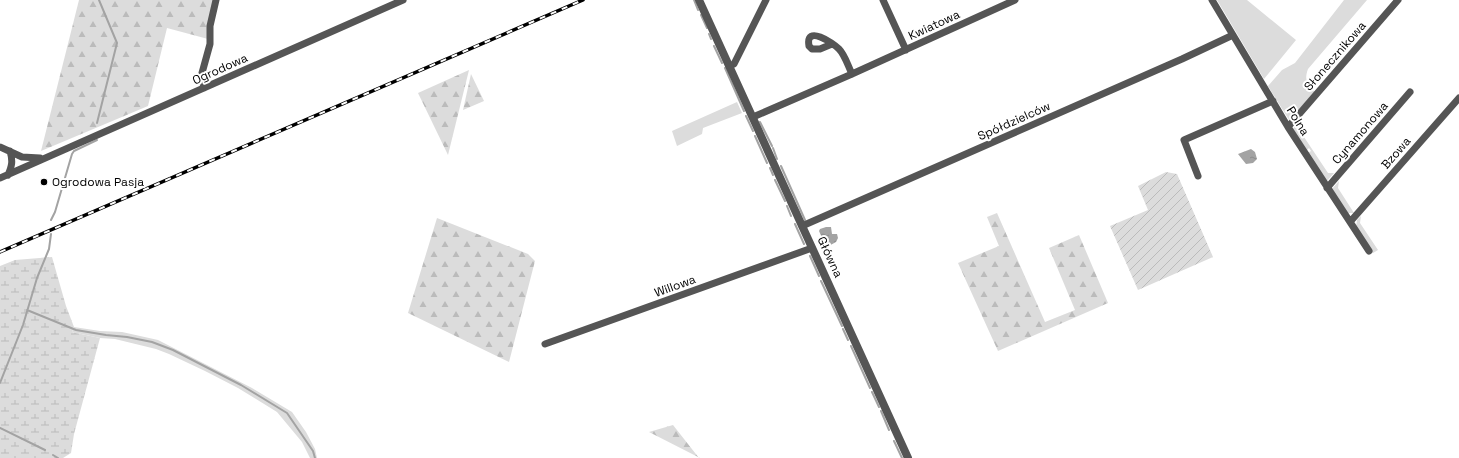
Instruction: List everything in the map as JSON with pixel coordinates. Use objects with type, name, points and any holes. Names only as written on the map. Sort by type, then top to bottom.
[{"type":"street","points":[[204,88],[202,73],[210,44],[210,26],[216,0]]},
{"type":"street","name":"Ogrodowa","points":[[0,178],[404,0]]},
{"type":"street","name":"Główna","points":[[699,0],[908,458]]},
{"type":"street","points":[[729,66],[734,64],[766,0]]},
{"type":"street","name":"Kwiatowa","points":[[883,0],[906,50]]},
{"type":"street","name":"Kwiatowa","points":[[752,117],[906,50],[1015,0]]},
{"type":"street","name":"Polna","points":[[1212,0],[1288,127],[1370,251]]},
{"type":"street","name":"Słonecznikowa","points":[[1288,127],[1398,0]]},
{"type":"street","name":"Spółdzielców","points":[[802,226],[1182,59],[1233,35]]},
{"type":"street","points":[[832,44],[842,53],[852,74]]},
{"type":"street","name":"Cynamonowa","points":[[1327,188],[1410,92]]},
{"type":"street","name":"Bzowa","points":[[1350,222],[1459,98]]},
{"type":"street","points":[[1198,176],[1184,140],[1273,101]]},
{"type":"street","name":"Ogrodowa","points":[[0,147],[22,157],[33,159],[44,158]]},
{"type":"street","points":[[8,175],[12,167],[13,160],[10,151]]},
{"type":"street","name":"Willowa","points":[[545,344],[812,248]]},
{"type":"green space","points":[[79,0],[213,0],[208,39],[167,28],[148,106],[41,151]]},
{"type":"green space","points":[[1217,0],[1247,0],[1296,40],[1264,79]]},
{"type":"green space","points":[[1344,0],[1367,0],[1308,69],[1306,79],[1310,87],[1315,92],[1289,120],[1268,86],[1282,70],[1295,63]]},
{"type":"green space","points":[[469,70],[448,155],[418,93]]},
{"type":"green space","points":[[471,74],[484,101],[463,110]]},
{"type":"green space","points":[[737,102],[742,113],[703,128],[702,134],[677,146],[672,131]]},
{"type":"green space","points":[[1296,125],[1328,173],[1334,173],[1327,181],[1308,153],[1311,151],[1309,148],[1307,150],[1293,129]]},
{"type":"green space","points":[[1166,172],[1177,174],[1213,257],[1138,290],[1110,226],[1148,210],[1138,186]]},
{"type":"green space","points":[[1339,181],[1338,188],[1354,213],[1348,213],[1332,189]]},
{"type":"green space","points":[[997,213],[1045,322],[1075,310],[1049,248],[1079,235],[1108,303],[998,351],[958,263],[999,246],[987,217]]},
{"type":"green space","points":[[1361,216],[1360,223],[1378,250],[1373,253],[1356,227],[1357,220]]},
{"type":"green space","points":[[437,218],[528,254],[535,261],[509,362],[408,313]]},
{"type":"green space","points":[[52,257],[66,306],[74,327],[72,332],[100,338],[74,434],[71,453],[63,458],[0,458],[0,266],[15,260]]},
{"type":"green space","points":[[74,327],[100,331],[122,332],[158,340],[252,388],[292,412],[306,432],[315,449],[317,458],[310,458],[302,442],[277,412],[238,388],[156,349],[115,339],[100,338],[72,332]]},
{"type":"green space","points":[[673,425],[698,457],[649,432]]},
{"type":"water","points":[[1251,149],[1255,152],[1257,159],[1253,163],[1246,164],[1238,154]]},
{"type":"water","points":[[831,227],[832,234],[837,234],[838,238],[836,242],[827,247],[819,231],[820,229]]},
{"type":"waterway","points":[[97,123],[117,43],[99,0]]},
{"type":"waterway","points":[[694,0],[698,10]]},
{"type":"waterway","points":[[701,15],[707,28]]},
{"type":"waterway","points":[[709,34],[711,39]]},
{"type":"waterway","points":[[714,46],[722,63]]},
{"type":"waterway","points":[[725,68],[744,111]]},
{"type":"waterway","points":[[746,116],[753,131]]},
{"type":"waterway","points":[[760,122],[772,146]]},
{"type":"waterway","points":[[755,136],[767,163]]},
{"type":"waterway","points":[[51,220],[55,212],[72,154],[74,151],[97,140]]},
{"type":"waterway","points":[[773,148],[777,159]]},
{"type":"waterway","points":[[781,166],[805,220]]},
{"type":"waterway","points":[[770,168],[773,175]]},
{"type":"waterway","points":[[775,180],[785,201]]},
{"type":"waterway","points":[[787,206],[791,216]]},
{"type":"waterway","points":[[795,224],[804,244]]},
{"type":"waterway","points":[[0,383],[23,325],[37,278],[49,249],[51,234]]},
{"type":"waterway","points":[[810,256],[819,276]]},
{"type":"waterway","points":[[821,281],[842,326]]},
{"type":"waterway","points":[[27,310],[76,330],[152,342],[173,350],[241,385],[287,413],[313,451],[315,458]]},
{"type":"waterway","points":[[843,329],[848,340]]},
{"type":"waterway","points":[[851,346],[870,388]]},
{"type":"waterway","points":[[872,392],[879,407]]},
{"type":"waterway","points":[[881,411],[889,430]]},
{"type":"waterway","points":[[0,428],[45,450]]},
{"type":"waterway","points":[[894,441],[902,458]]},
{"type":"waterway","points":[[53,455],[58,458]]},
{"type":"railway","points":[[0,252],[583,0]]},
{"type":"place","name":"Ogrodowa Pasja","points":[[44,182]]}]
